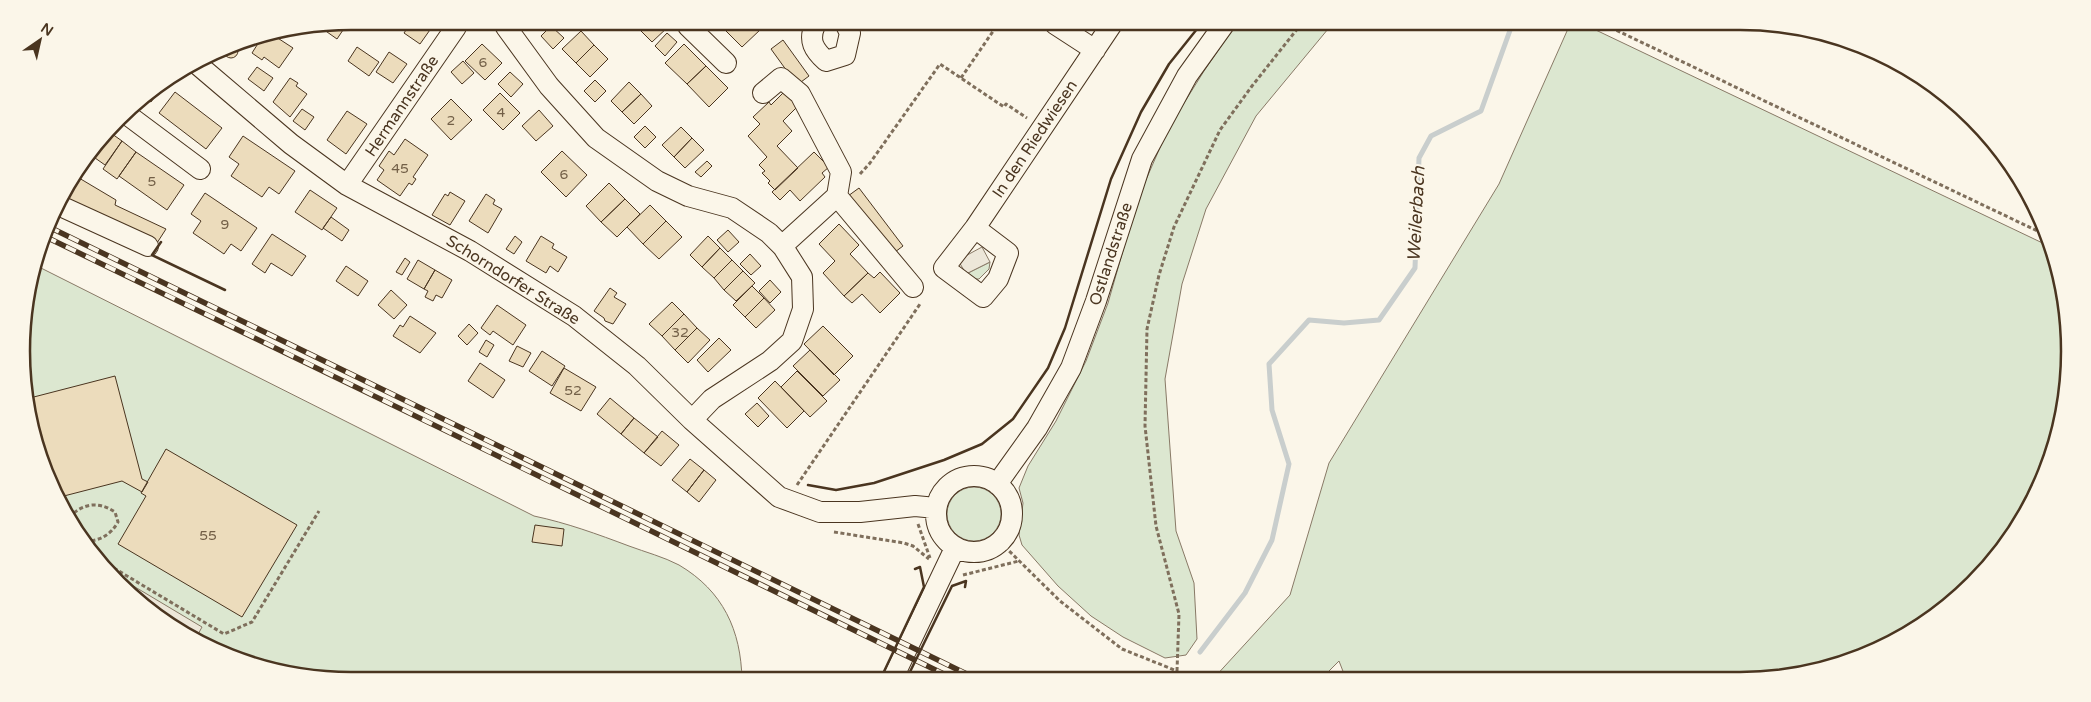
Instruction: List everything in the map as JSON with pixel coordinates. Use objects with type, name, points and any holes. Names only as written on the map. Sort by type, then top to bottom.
[{"type":"street","name":"Hermannstraße","points":[[348,185],[454,30]]},
{"type":"street","points":[[508,30],[549,86],[596,138],[657,181],[688,196],[732,208],[769,233],[782,246],[802,277],[803,308],[792,341],[770,361],[712,399],[692,420]]},
{"type":"street","points":[[692,30],[726,63]]},
{"type":"street","points":[[813,30],[811,35],[815,51],[826,61],[844,55],[850,33],[848,30]]},
{"type":"street","points":[[1064,30],[1095,50]]},
{"type":"street","name":"In den Riedwiesen","points":[[975,228],[1108,30]]},
{"type":"street","name":"Ostlandstraße","points":[[997,484],[1037,428],[1071,368],[1096,301],[1142,159],[1187,76],[1221,30]]},
{"type":"street","name":"Schorndorfer Straße","points":[[201,67],[291,144],[348,185],[470,251],[574,316],[637,366],[692,420],[779,497],[820,512],[860,512],[915,506],[936,508]]},
{"type":"street","points":[[763,93],[781,78],[800,94],[841,172],[837,196],[782,246]]},
{"type":"street","points":[[131,118],[200,168]]},
{"type":"street","points":[[837,196],[917,294]]},
{"type":"street","points":[[64,208],[148,246]]},
{"type":"street","points":[[972,476],[985,478],[997,484],[1006,494],[1011,506],[1012,519],[1008,532],[1000,542],[990,549],[979,552],[966,552],[955,548],[939,531],[936,520],[936,508],[940,496],[948,486],[960,479],[972,476]]},
{"type":"street","points":[[896,672],[918,629],[937,564],[955,548]]},
{"type":"path","points":[[961,78],[994,30]]},
{"type":"path","points":[[1000,542],[1060,601],[1122,649],[1178,671],[1179,614],[1156,526],[1145,426],[1147,329],[1159,275],[1174,227],[1220,130],[1296,30]]},
{"type":"path","points":[[1616,30],[2038,231]]},
{"type":"path","points":[[837,196],[870,163],[940,64],[1004,107],[1006,104],[1042,129]]},
{"type":"path","points":[[787,500],[917,294]]},
{"type":"path","points":[[74,513],[79,508],[92,504],[106,506],[116,512],[118,522],[112,532],[102,539],[92,540]]},
{"type":"path","points":[[915,506],[917,521],[937,564]]},
{"type":"path","points":[[116,569],[224,634],[252,622],[319,511]]},
{"type":"path","points":[[827,530],[913,546],[957,576],[1019,561]]},
{"type":"green space","points":[[1232,30],[1327,30],[1256,116],[1206,209],[1182,284],[1165,379],[1176,531],[1194,583],[1197,639],[1186,655],[1165,658],[1123,637],[1091,616],[1058,586],[1022,545],[1019,535],[1023,503],[1019,488],[1028,466],[1056,421],[1086,361],[1108,303],[1138,198],[1169,127]]},
{"type":"green space","points":[[1567,30],[1596,30],[2042,243],[2055,288],[2058,309],[2061,351],[2058,393],[2050,434],[2037,474],[2018,512],[2007,529],[1967,578],[1918,618],[1863,648],[1803,666],[1740,672],[1343,672],[1339,661],[1328,672],[1219,672],[1290,595],[1329,463],[1499,184]]},
{"type":"green space","points":[[990,262],[989,269],[979,279],[972,279],[966,274]]},
{"type":"green space","points":[[41,268],[534,516],[594,533],[679,565],[707,587],[727,614],[738,645],[742,672],[330,671],[288,666],[248,655],[228,648],[190,629],[139,592],[110,563],[73,512],[54,474],[36,414],[31,372],[30,351],[33,309]]},
{"type":"green space","points":[[969,487],[979,487],[989,491],[997,499],[1001,514],[997,529],[989,537],[979,541],[969,541],[959,537],[951,529],[947,519],[947,509],[951,499],[959,491]]},
{"type":"shaded area","points":[[982,247],[990,262],[966,274],[958,260]]},
{"type":"shaded area","points":[[131,585],[202,627],[198,633],[190,629],[156,606]]},
{"type":"building","points":[[343,30],[337,39],[326,31]]},
{"type":"building","points":[[406,30],[430,30],[420,44],[404,33]]},
{"type":"building","points":[[547,30],[555,30],[564,38],[553,49],[541,36]]},
{"type":"building","points":[[640,30],[665,30],[652,42]]},
{"type":"building","points":[[725,30],[760,30],[742,47]]},
{"type":"building","points":[[581,31],[594,45],[576,63],[562,49]]},
{"type":"building","points":[[667,33],[677,42],[665,56],[655,46]]},
{"type":"building","points":[[278,38],[293,48],[279,68],[264,57],[262,60],[252,53],[258,44]]},
{"type":"building","points":[[783,40],[809,76],[797,85],[771,49]]},
{"type":"building","points":[[482,44],[502,63],[485,80],[465,61]]},
{"type":"building","points":[[684,44],[706,66],[687,84],[665,63]]},
{"type":"building","points":[[594,45],[608,59],[590,77],[576,63]]},
{"type":"building","points":[[357,47],[379,62],[369,76],[348,61]]},
{"type":"building","points":[[238,50],[238,54],[234,58],[228,58],[225,55],[228,54]]},
{"type":"building","points":[[389,52],[407,64],[393,83],[376,72]]},
{"type":"building","points":[[463,61],[474,73],[462,84],[451,72]]},
{"type":"building","points":[[706,66],[728,88],[709,107],[687,84]]},
{"type":"building","points":[[257,67],[273,78],[264,91],[248,79]]},
{"type":"building","points":[[510,72],[523,84],[511,97],[498,84]]},
{"type":"building","points":[[290,78],[298,83],[296,86],[307,94],[290,117],[273,102]]},
{"type":"building","points":[[595,80],[606,91],[595,102],[584,91]]},
{"type":"building","points":[[629,82],[641,94],[622,112],[611,101]]},
{"type":"building","points":[[175,92],[222,128],[206,149],[159,113]]},
{"type":"building","points":[[784,92],[798,106],[783,121],[792,131],[777,146],[798,168],[775,190],[768,183],[770,181],[762,173],[765,171],[759,165],[767,157],[748,136],[760,124],[753,117],[769,102],[771,105]]},
{"type":"building","points":[[500,93],[520,113],[503,130],[483,110]]},
{"type":"building","points":[[641,94],[652,106],[634,124],[622,112]]},
{"type":"building","points":[[451,99],[472,120],[451,140],[431,119]]},
{"type":"building","points":[[302,109],[314,117],[305,130],[293,121]]},
{"type":"building","points":[[539,110],[553,126],[536,141],[522,126]]},
{"type":"building","points":[[347,111],[367,124],[346,154],[327,140]]},
{"type":"building","points":[[645,126],[656,137],[645,148],[634,137]]},
{"type":"building","points":[[681,127],[692,138],[674,157],[662,145]]},
{"type":"building","points":[[114,135],[122,141],[105,165],[95,158]]},
{"type":"building","points":[[243,136],[295,171],[279,194],[269,187],[262,197],[231,176],[239,164],[229,157]]},
{"type":"building","points":[[692,138],[704,150],[685,168],[674,157]]},
{"type":"building","points":[[405,139],[428,155],[413,177],[416,179],[412,185],[409,183],[400,196],[377,180],[384,170],[379,166],[389,151],[394,155]]},
{"type":"building","points":[[122,141],[136,152],[117,179],[103,169]]},
{"type":"building","points":[[562,151],[587,175],[566,197],[541,172]]},
{"type":"building","points":[[136,152],[184,185],[167,210],[119,176]]},
{"type":"building","points":[[814,152],[829,167],[822,173],[825,177],[800,201],[790,190],[780,200],[772,192]]},
{"type":"building","points":[[707,161],[712,166],[701,177],[695,172]]},
{"type":"building","points":[[80,179],[116,200],[115,205],[166,229],[157,243],[68,199]]},
{"type":"building","points":[[609,183],[625,199],[601,222],[586,206]]},
{"type":"building","points":[[859,188],[903,246],[891,255],[848,196]]},
{"type":"building","points":[[310,190],[337,208],[322,230],[295,212]]},
{"type":"building","points":[[450,192],[465,201],[450,225],[432,215],[445,194],[448,196]]},
{"type":"building","points":[[205,193],[257,228],[241,251],[231,244],[224,254],[193,233],[201,221],[191,214]]},
{"type":"building","points":[[486,194],[495,200],[493,204],[502,209],[488,233],[469,221]]},
{"type":"building","points":[[625,199],[640,214],[617,237],[601,222]]},
{"type":"building","points":[[650,205],[666,221],[643,244],[627,227]]},
{"type":"building","points":[[331,217],[349,230],[342,241],[323,228]]},
{"type":"building","points":[[666,221],[682,237],[659,259],[643,244]]},
{"type":"building","points":[[839,224],[859,245],[850,254],[868,273],[844,296],[823,273],[835,261],[819,244]]},
{"type":"building","points":[[728,230],[739,242],[728,252],[717,240]]},
{"type":"building","points":[[272,234],[306,256],[292,276],[271,263],[265,273],[252,264]]},
{"type":"building","points":[[515,236],[522,242],[514,254],[506,249]]},
{"type":"building","points":[[541,236],[554,244],[552,248],[567,257],[558,272],[550,266],[546,273],[526,261]]},
{"type":"building","points":[[708,236],[720,248],[702,267],[690,255]]},
{"type":"building","points":[[720,248],[732,260],[714,278],[702,267]]},
{"type":"building","points":[[750,254],[761,266],[751,275],[740,264]]},
{"type":"building","points":[[405,258],[410,262],[402,275],[396,272]]},
{"type":"building","points":[[418,260],[435,270],[424,289],[407,279]]},
{"type":"building","points":[[732,260],[743,271],[724,290],[714,278]]},
{"type":"building","points":[[346,266],[368,281],[358,296],[336,281]]},
{"type":"building","points":[[435,270],[452,280],[442,298],[436,295],[433,301],[425,297],[428,291],[424,289]]},
{"type":"building","points":[[743,271],[755,283],[736,301],[724,290]]},
{"type":"building","points":[[880,272],[900,293],[880,313],[862,294],[852,303],[844,296],[868,273],[874,278]]},
{"type":"building","points":[[770,280],[781,292],[770,303],[759,291]]},
{"type":"building","points":[[752,286],[764,298],[745,317],[733,305]]},
{"type":"building","points":[[610,288],[617,293],[614,297],[626,304],[613,324],[605,321],[604,318],[594,311]]},
{"type":"building","points":[[391,290],[407,305],[394,319],[378,305]]},
{"type":"building","points":[[764,298],[775,310],[756,328],[745,317]]},
{"type":"building","points":[[672,302],[684,314],[662,336],[649,324]]},
{"type":"building","points":[[497,305],[526,325],[513,345],[493,331],[490,335],[481,328]]},
{"type":"building","points":[[684,314],[697,328],[675,350],[662,336]]},
{"type":"building","points":[[410,316],[436,333],[420,353],[393,336],[400,325],[403,327]]},
{"type":"building","points":[[469,324],[478,333],[467,345],[458,336]]},
{"type":"building","points":[[823,326],[853,356],[834,375],[804,344]]},
{"type":"building","points":[[697,328],[710,340],[688,363],[675,350]]},
{"type":"building","points":[[719,338],[731,350],[708,372],[697,360]]},
{"type":"building","points":[[486,340],[494,345],[487,357],[479,352]]},
{"type":"building","points":[[517,346],[531,353],[523,367],[509,361]]},
{"type":"building","points":[[810,350],[840,380],[823,396],[793,366]]},
{"type":"building","points":[[542,351],[565,366],[552,386],[529,371]]},
{"type":"building","points":[[480,363],[505,380],[493,398],[468,381]]},
{"type":"building","points":[[564,368],[596,387],[581,411],[550,393]]},
{"type":"building","points":[[797,371],[827,401],[810,417],[781,387]]},
{"type":"building","points":[[115,376],[142,479],[148,482],[142,492],[122,481],[64,496],[47,454],[36,414],[34,397]]},
{"type":"building","points":[[775,381],[804,411],[787,428],[758,398]]},
{"type":"building","points":[[610,398],[634,418],[621,434],[597,414]]},
{"type":"building","points":[[757,403],[769,416],[758,427],[745,414]]},
{"type":"building","points":[[634,418],[658,437],[644,453],[621,434]]},
{"type":"building","points":[[662,431],[679,445],[661,466],[644,453]]},
{"type":"building","points":[[166,449],[297,525],[242,617],[118,544],[146,496],[141,493]]},
{"type":"building","points":[[690,459],[704,470],[687,492],[672,480]]},
{"type":"building","points":[[704,470],[716,480],[699,502],[687,492]]},
{"type":"building","points":[[535,525],[564,529],[562,546],[532,542]]},
{"type":"waterway","name":"Weilerbach","points":[[1200,652],[1245,593],[1272,540],[1289,464],[1272,410],[1269,364],[1309,320],[1344,323],[1379,320],[1415,268],[1419,158],[1431,136],[1481,111],[1510,30]]},
{"type":"railway","points":[[54,229],[963,672]]},
{"type":"railway","points":[[50,239],[940,672]]},
{"type":"wall","points":[[808,485],[836,490],[874,483],[944,460],[982,444],[1013,419],[1048,368],[1065,328],[1111,179],[1141,112],[1169,64],[1196,30]]},
{"type":"wall","points":[[161,242],[152,255],[225,290]]},
{"type":"wall","points":[[884,672],[924,587],[920,567],[915,569]]},
{"type":"wall","points":[[910,672],[952,586],[966,581],[965,587]]}]
